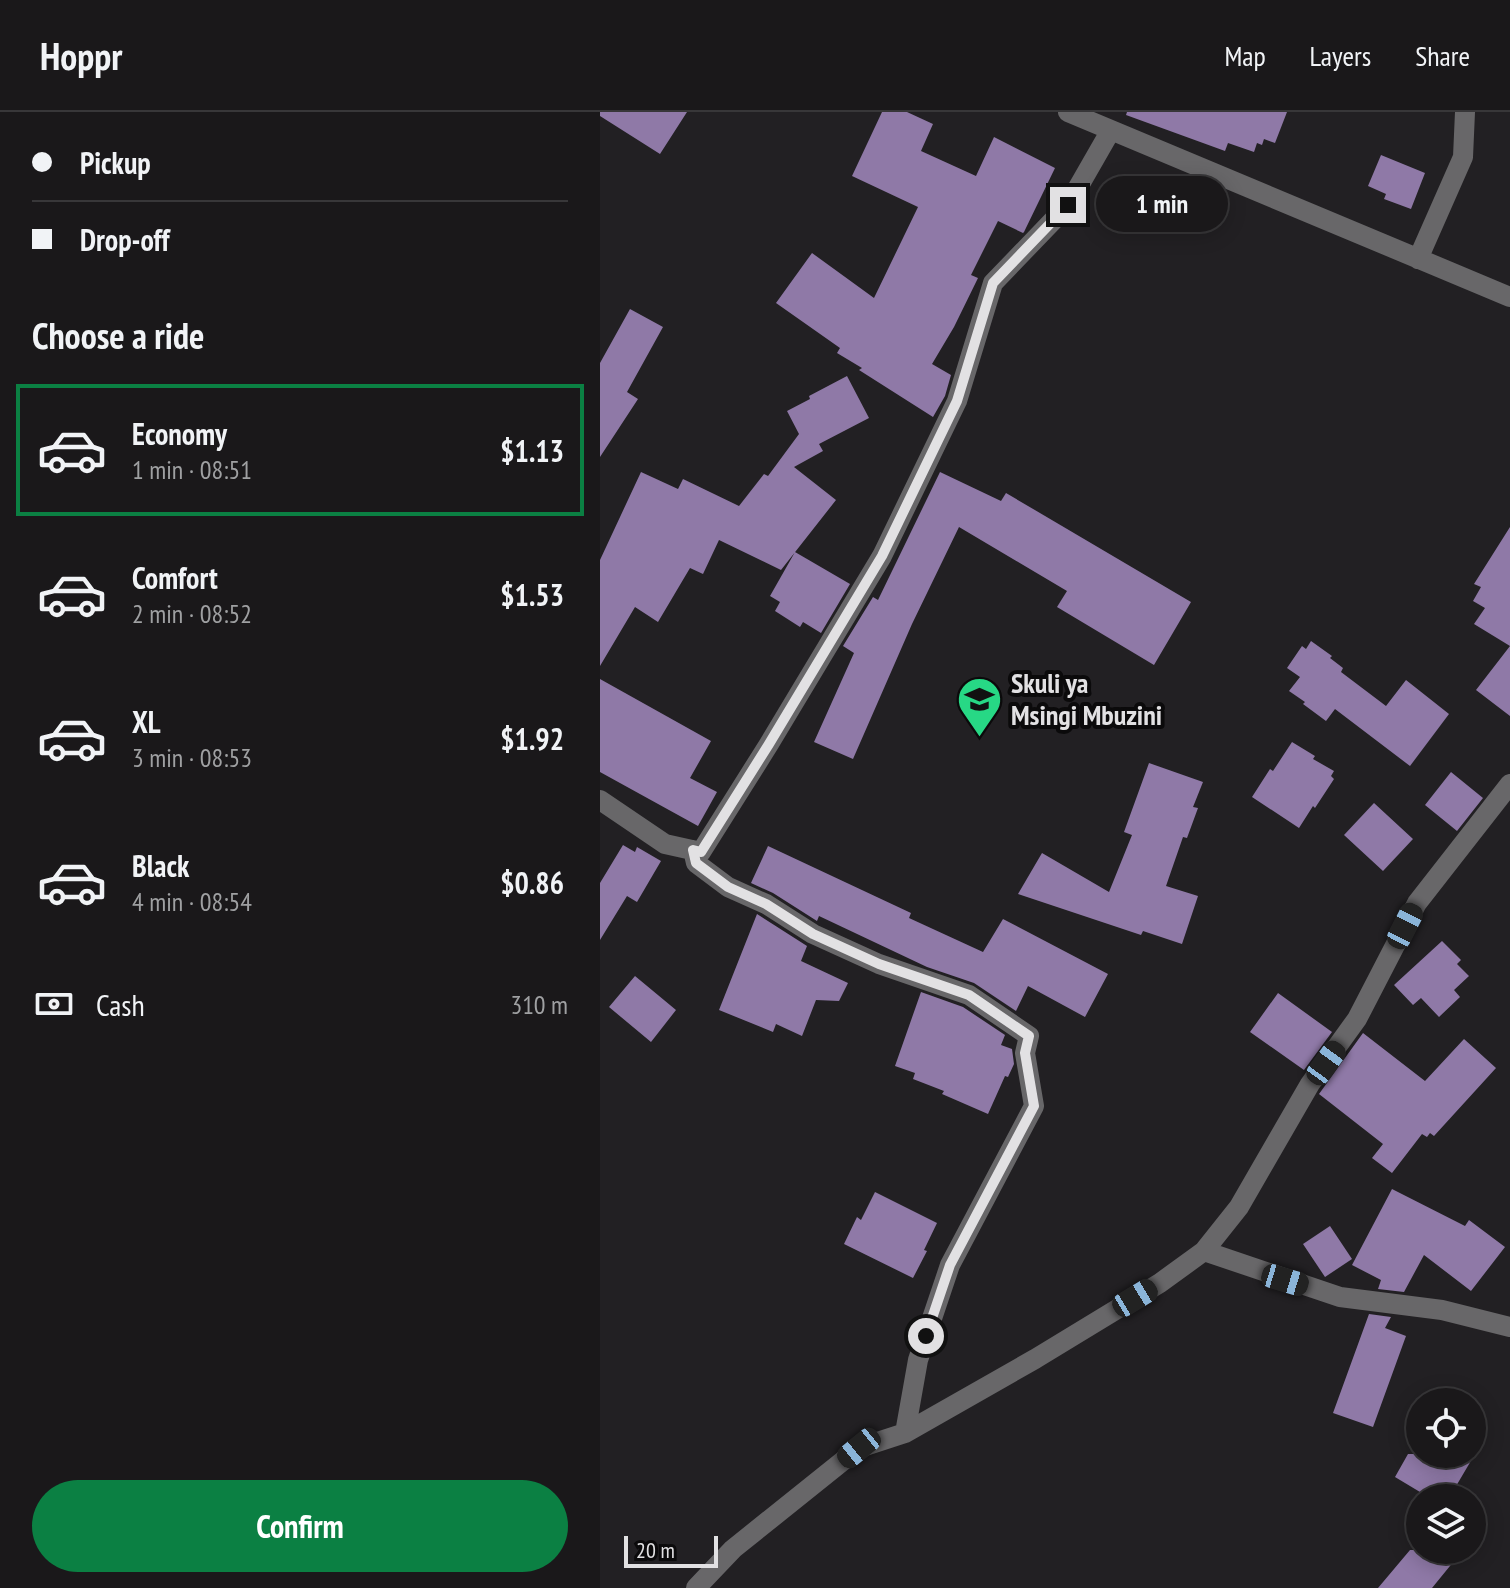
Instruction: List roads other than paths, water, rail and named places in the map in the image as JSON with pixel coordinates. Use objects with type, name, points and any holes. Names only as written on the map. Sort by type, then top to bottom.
[{"type":"street","points":[[1068,112],[1510,297]]},
{"type":"street","points":[[1418,259],[1463,157],[1465,112]]},
{"type":"street","points":[[600,800],[665,844],[701,852],[882,556],[957,401],[993,283],[1068,205],[1111,130]]},
{"type":"street","points":[[696,1588],[733,1549],[859,1448],[905,1433],[1047,1352],[1160,1283],[1204,1251],[1239,1207],[1310,1084],[1357,1019],[1417,903],[1510,784]]},
{"type":"street","points":[[693,850],[696,863],[728,887],[766,904],[813,934],[879,964],[969,995],[1029,1036],[1025,1053],[1034,1106],[950,1265],[918,1360],[905,1433]]},
{"type":"street","points":[[1204,1251],[1340,1297],[1442,1310],[1510,1327]]},
{"type":"place","name":"Skuli ya Msingi Mbuzini","points":[[980,738]]}]
